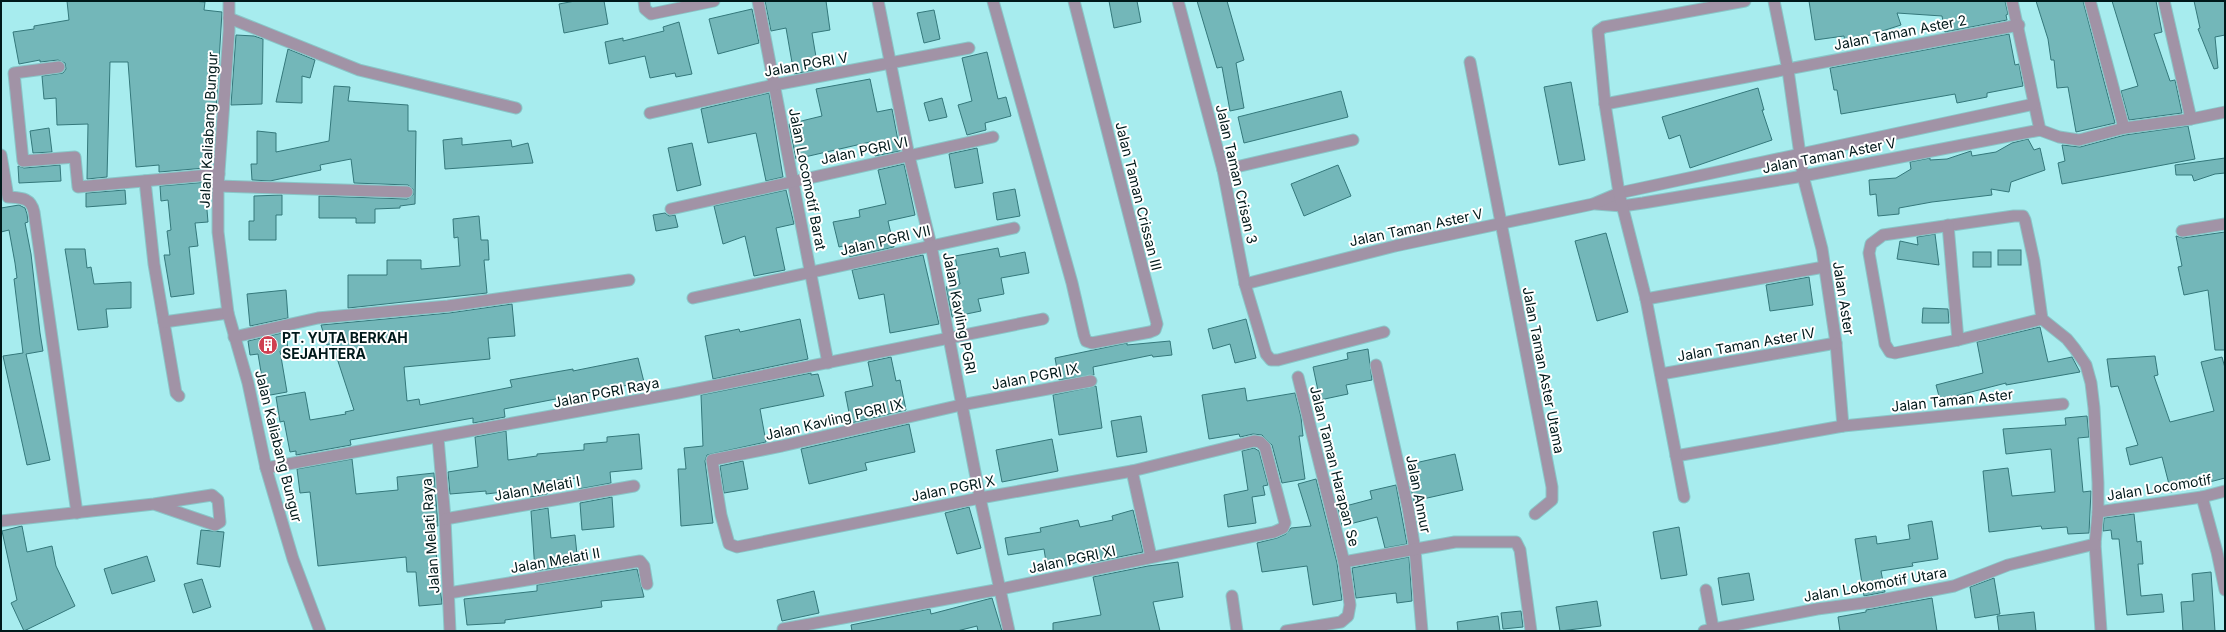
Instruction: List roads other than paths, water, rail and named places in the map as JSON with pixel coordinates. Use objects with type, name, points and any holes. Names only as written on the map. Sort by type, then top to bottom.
[{"type":"street","name":"Jalan Kaliabang Bungur","points":[[229,1],[220,174],[218,186],[218,232],[228,313],[248,383],[266,468],[293,559],[320,631]]},
{"type":"street","points":[[644,5],[651,14],[714,1]]},
{"type":"street","name":"Jalan Locomotif Barat","points":[[758,1],[828,364]]},
{"type":"street","name":"Jalan Kavling PGRI","points":[[878,1],[892,64],[909,156],[931,245],[950,337],[961,405],[1009,631]]},
{"type":"street","name":"Jalan Taman Crissan III","points":[[993,1],[1086,340],[1092,343],[1150,332],[1155,330],[1157,324],[1074,1]]},
{"type":"street","name":"Jalan Taman Crisan 3","points":[[1178,1],[1223,170],[1245,284],[1266,354],[1271,360],[1278,360],[1384,332]]},
{"type":"street","points":[[1684,497],[1646,299],[1619,193],[1605,104],[1598,31],[1604,27],[1745,1]]},
{"type":"street","points":[[1774,1],[1788,70],[1801,155]]},
{"type":"street","points":[[2012,1],[2019,25],[2040,130],[2059,137],[2079,140],[2124,128],[2191,119],[2225,112]]},
{"type":"street","points":[[2090,1],[2124,128]]},
{"type":"street","points":[[2164,1],[2191,119]]},
{"type":"street","points":[[229,18],[359,70],[516,108]]},
{"type":"street","name":"Jalan Taman Aster 2","points":[[1788,70],[2019,25]]},
{"type":"street","name":"Jalan PGRI V","points":[[650,113],[774,85],[892,64],[969,48]]},
{"type":"street","points":[[1470,62],[1500,224]]},
{"type":"street","points":[[59,67],[14,73],[23,161],[76,157],[78,187],[220,174]]},
{"type":"street","points":[[1605,104],[1788,70]]},
{"type":"street","name":"Jalan Taman Aster V","points":[[1245,284],[1395,246],[1593,204],[1619,193],[2034,104]]},
{"type":"street","name":"Jalan Taman Aster V","points":[[1593,204],[1622,206],[1803,176],[2040,130]]},
{"type":"street","name":"Jalan PGRI VI","points":[[671,208],[993,137]]},
{"type":"street","points":[[1223,170],[1353,140]]},
{"type":"street","points":[[1,155],[4,198],[25,198],[33,206],[77,513]]},
{"type":"street","name":"Jalan Aster","points":[[1801,155],[1803,176],[1822,249],[1836,343],[1843,426]]},
{"type":"street","points":[[145,181],[154,264],[176,393],[179,396]]},
{"type":"street","points":[[218,186],[407,192]]},
{"type":"street","points":[[2042,319],[1958,340],[1895,353],[1890,352],[1884,344],[1869,253],[1871,244],[1883,235],[2023,216],[2034,261],[2042,319],[2067,339],[2086,365],[2091,383],[2094,408],[2098,512],[2095,544],[2101,631]]},
{"type":"street","name":"Jalan Taman Aster Utama","points":[[1500,224],[1554,495],[1547,506],[1535,514]]},
{"type":"street","points":[[2182,231],[2225,224]]},
{"type":"street","points":[[1948,225],[1958,340]]},
{"type":"street","name":"Jalan PGRI VII","points":[[693,298],[810,274],[931,245],[1014,228]]},
{"type":"street","points":[[1646,299],[1824,267]]},
{"type":"street","points":[[234,337],[318,318],[448,306],[628,280]]},
{"type":"street","points":[[164,322],[228,313]]},
{"type":"street","name":"Jalan PGRI Raya","points":[[266,468],[438,438],[678,393],[828,364],[950,337],[1043,319]]},
{"type":"street","name":"Jalan Taman Aster IV","points":[[1661,374],[1836,343]]},
{"type":"street","name":"Jalan Annur","points":[[1376,365],[1408,508],[1415,550],[1422,631]]},
{"type":"street","name":"Jalan Taman Harapan Se","points":[[1298,377],[1344,562],[1455,542],[1516,542],[1520,550],[1531,631]]},
{"type":"street","name":"Jalan PGRI IX","points":[[961,405],[1091,381]]},
{"type":"street","name":"Jalan Taman Aster","points":[[1843,426],[2063,404]]},
{"type":"street","name":"Jalan Kavling PGRI IX","points":[[712,460],[782,446],[961,405]]},
{"type":"street","points":[[1676,456],[1843,426]]},
{"type":"street","name":"Jalan Melati Raya","points":[[438,438],[445,519],[450,631]]},
{"type":"street","name":"Jalan PGRI X","points":[[712,460],[721,516],[729,544],[733,547],[980,498],[1132,471],[1254,442],[1260,442],[1265,447]]},
{"type":"street","name":"Jalan PGRI XI","points":[[783,629],[1001,589],[1274,532],[1283,528],[1284,523],[1265,447]]},
{"type":"street","points":[[1132,471],[1151,557]]},
{"type":"street","name":"Jalan Melati I","points":[[445,519],[634,486]]},
{"type":"street","name":"Jalan Locomotif","points":[[2098,512],[2202,497],[2225,491]]},
{"type":"street","points":[[1,521],[214,496],[218,500],[220,522],[215,525],[154,504]]},
{"type":"street","points":[[2202,497],[2220,564],[2225,590]]},
{"type":"street","name":"Jalan Lokomotif Utara","points":[[1709,630],[1954,586],[2008,565],[2095,544]]},
{"type":"street","name":"Jalan Melati II","points":[[449,593],[640,561],[644,566],[647,584]]},
{"type":"street","points":[[1286,631],[1341,622],[1348,616],[1350,605],[1344,562]]},
{"type":"street","points":[[1706,590],[1709,630]]},
{"type":"street","points":[[1232,596],[1237,631]]},
{"type":"place","name":"PT. YUTA BERKAH SEJAHTERA","points":[[268,345]]}]
